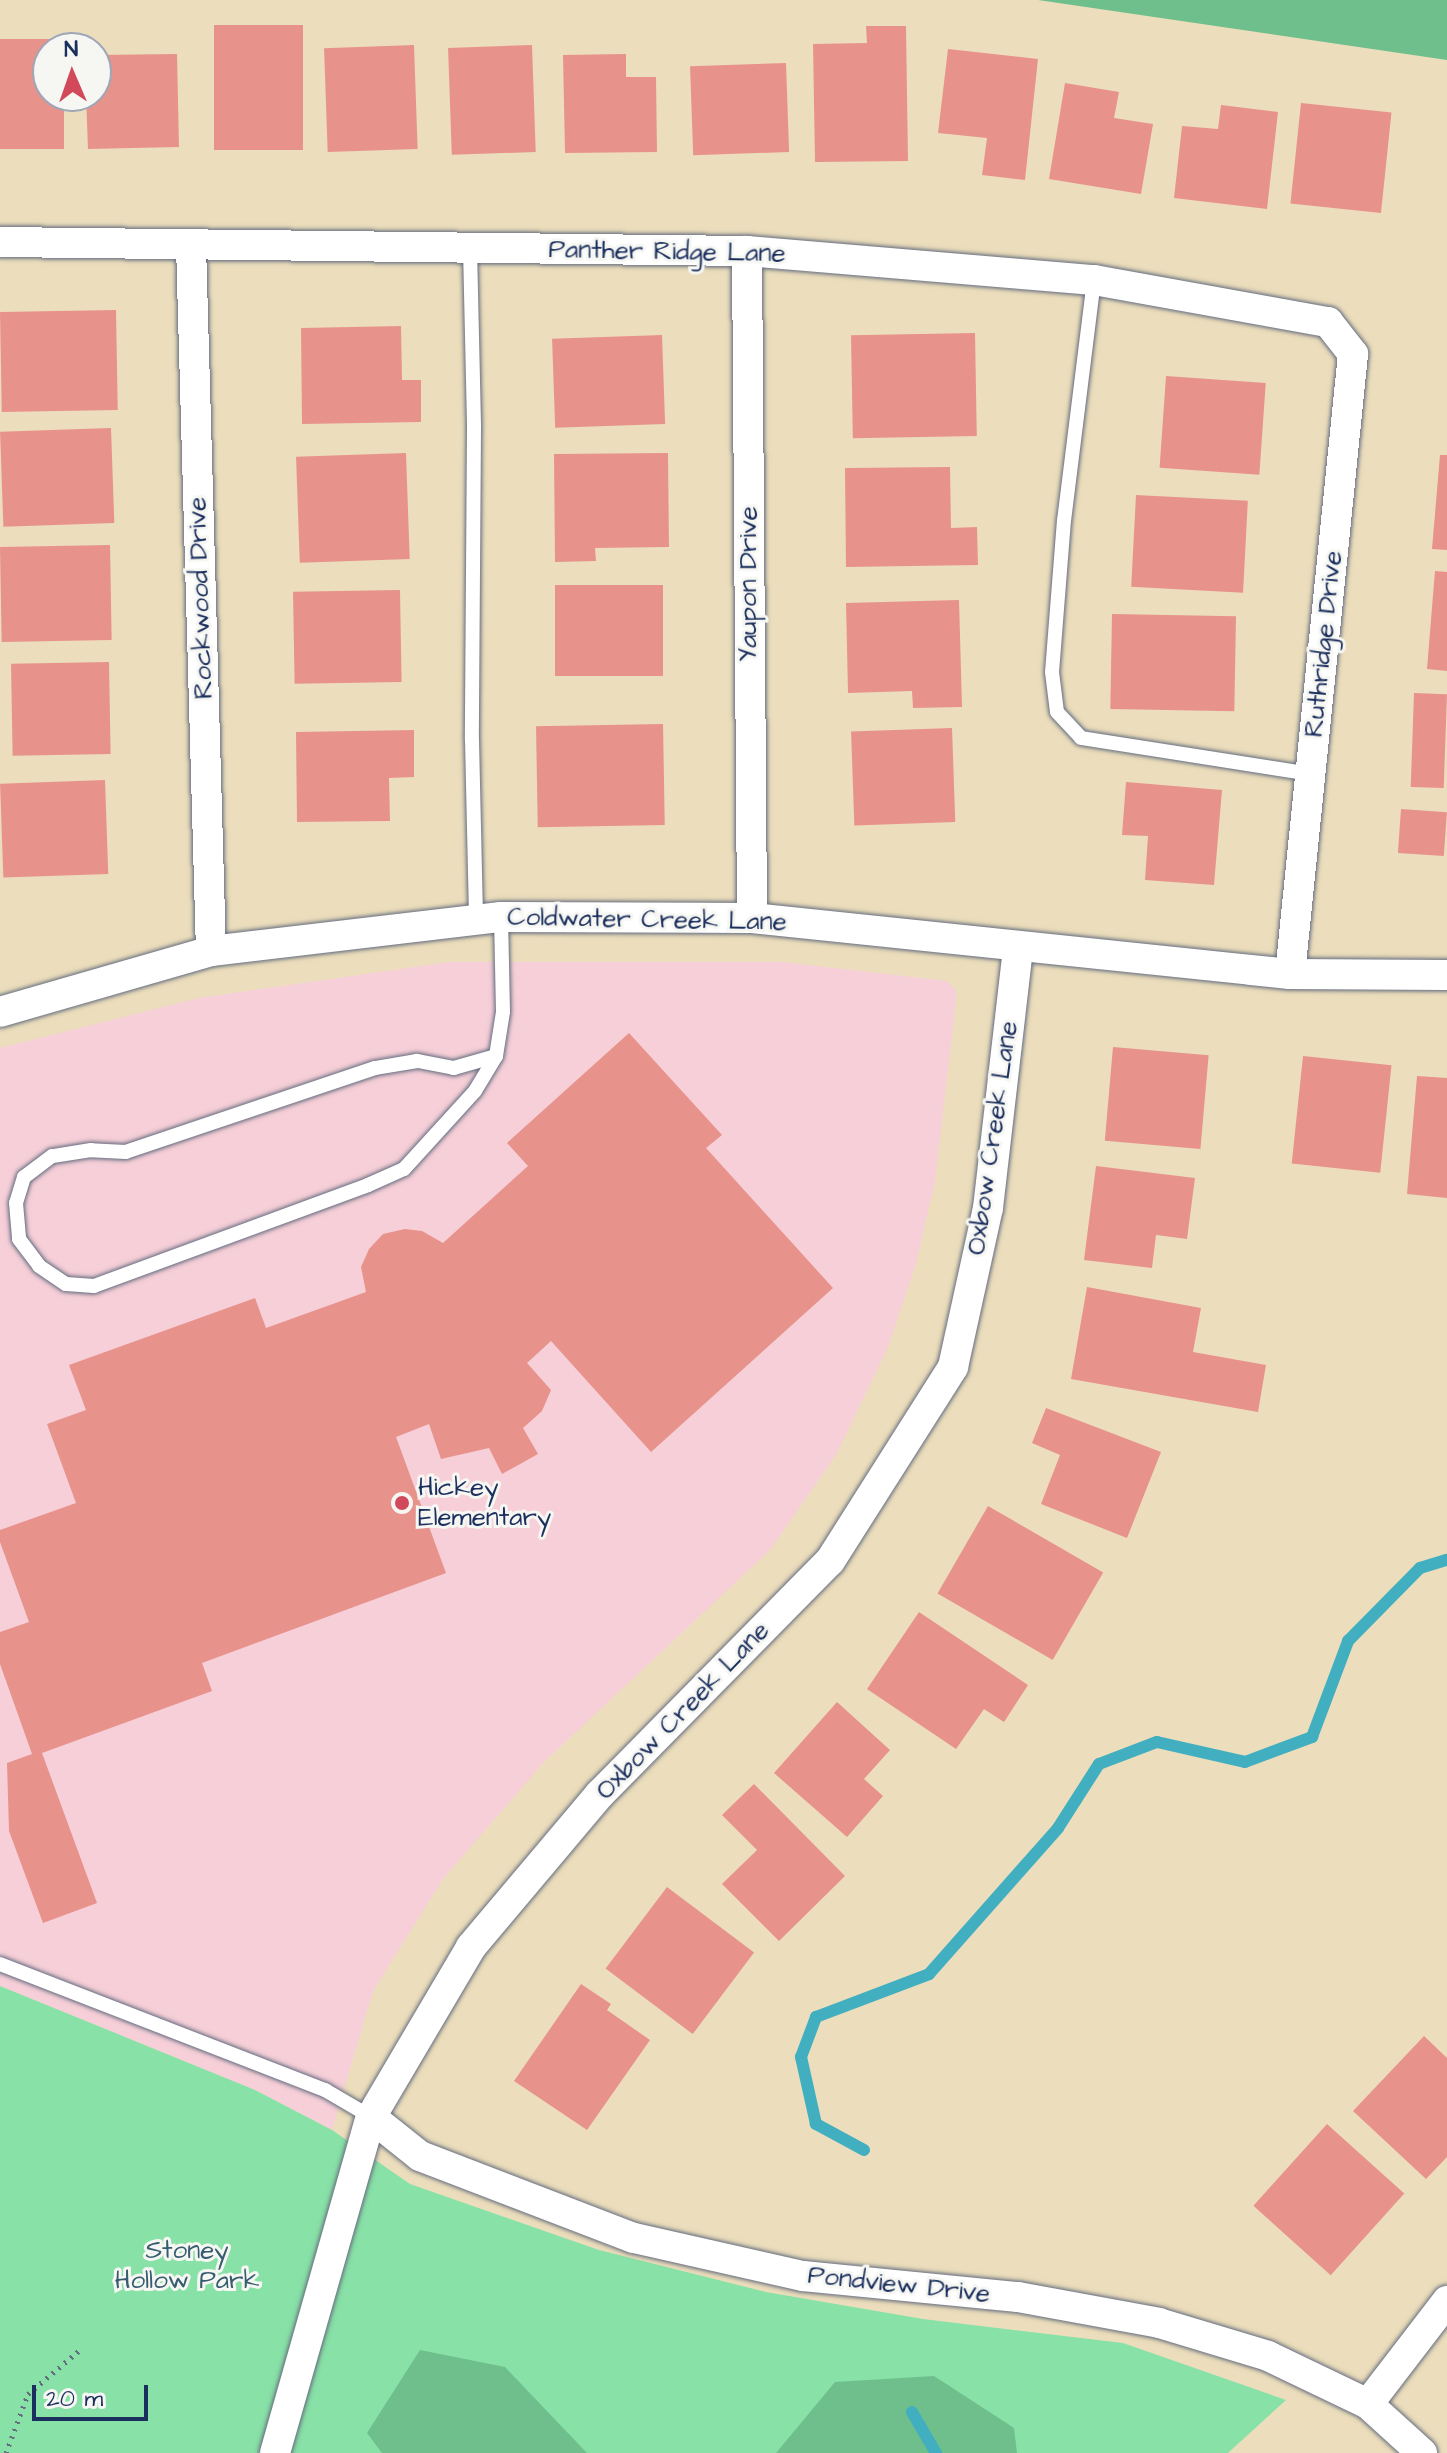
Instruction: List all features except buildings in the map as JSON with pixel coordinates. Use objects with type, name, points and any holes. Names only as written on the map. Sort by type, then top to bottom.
[{"type":"street","name":"Panther Ridge Lane","points":[[0,242],[747,251],[1094,280],[1328,322]]},
{"type":"street","name":"Rockwood Drive","points":[[191,245],[211,951]]},
{"type":"street","name":"Yaupon Drive","points":[[747,251],[752,918]]},
{"type":"street","name":"Ruthridge Drive","points":[[1290,974],[1353,354],[1328,322]]},
{"type":"street","name":"Coldwater Creek Lane","points":[[0,1012],[211,951],[489,918],[752,918],[1290,974],[1447,975]]},
{"type":"street","name":"Oxbow Creek Lane","points":[[275,2453],[371,2117],[471,1947],[600,1794],[830,1561],[953,1367],[988,1208],[1018,947]]},
{"type":"street","name":"Pondview Drive","points":[[371,2117],[420,2156],[634,2238],[803,2276],[1018,2297],[1159,2323],[1268,2356],[1368,2404],[1422,2453]]},
{"type":"street","points":[[1368,2404],[1447,2301]]},
{"type":"lane","points":[[470,248],[474,428],[472,740],[489,918],[503,1012],[496,1056],[475,1091],[404,1169],[368,1185],[94,1286],[66,1284],[39,1266],[19,1239],[16,1203],[24,1177],[52,1156],[91,1150],[126,1152],[375,1068],[417,1061],[454,1068],[496,1056]]},
{"type":"lane","points":[[1094,280],[1064,520],[1052,672],[1057,712],[1081,738],[1310,774]]},
{"type":"lane","points":[[0,1964],[325,2090],[371,2117]]},
{"type":"path","points":[[6,2453],[28,2394],[82,2348]]},
{"type":"shaded area","name":"Hickey Elementary","points":[[449,962],[783,962],[947,981],[957,992],[935,1181],[916,1264],[888,1347],[836,1455],[770,1550],[544,1762],[443,1879],[373,1991],[332,2130],[255,2090],[0,1986],[0,1048],[199,998]]},
{"type":"green space","points":[[1038,0],[1447,0],[1447,60]]},
{"type":"green space","name":"Stoney Hollow Park","points":[[0,1986],[255,2090],[332,2130],[410,2184],[599,2250],[766,2292],[923,2319],[1123,2343],[1286,2400],[1228,2453],[0,2453]]},
{"type":"green space","points":[[420,2350],[505,2367],[587,2453],[382,2453],[367,2433]]},
{"type":"green space","points":[[934,2376],[1014,2428],[1017,2453],[776,2453],[835,2382]]},
{"type":"waterway","points":[[864,2150],[816,2124],[801,2057],[816,2017],[929,1974],[1058,1828],[1099,1764],[1157,1742],[1245,1762],[1312,1737],[1348,1641],[1420,1568],[1447,1560]]},
{"type":"waterway","points":[[912,2412],[936,2453]]},
{"type":"place","name":"Hickey Elementary","points":[[402,1503]]}]
